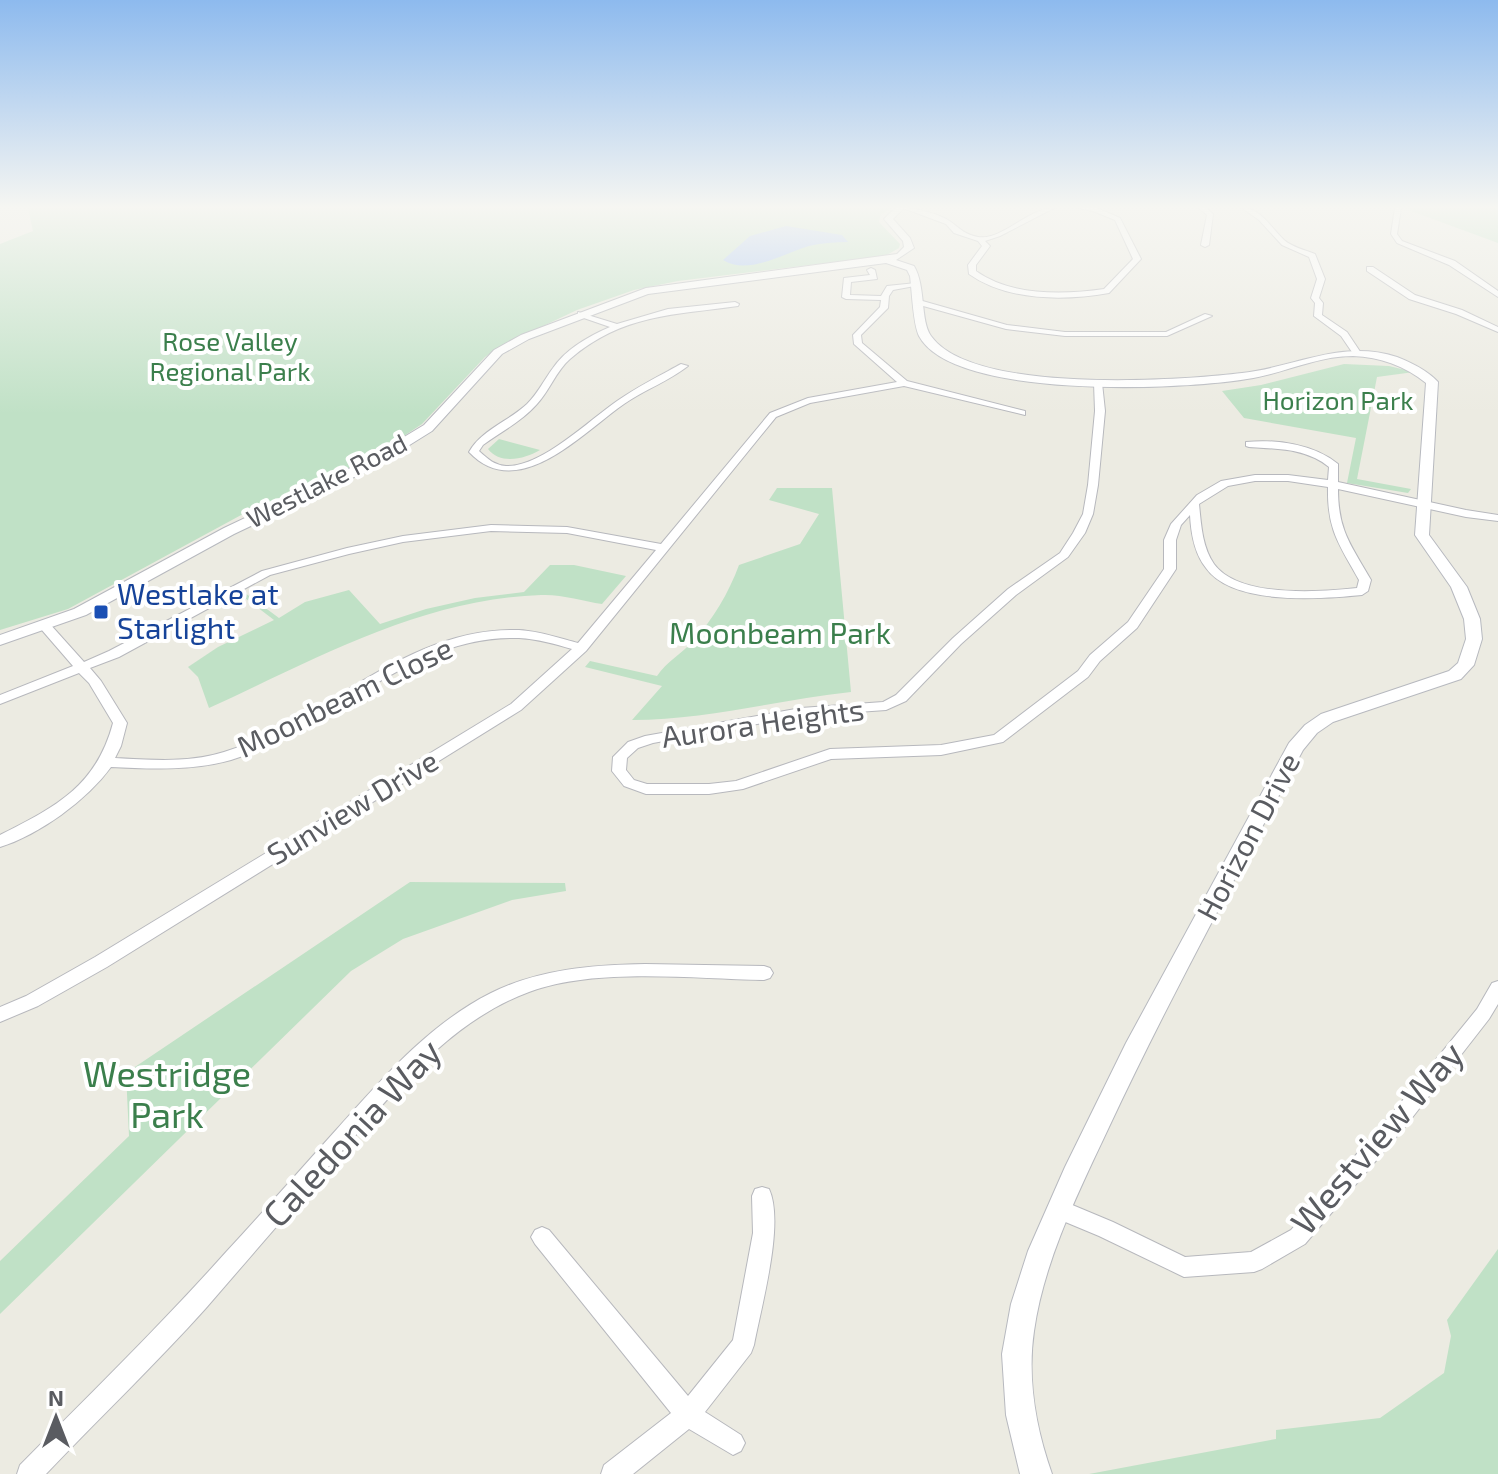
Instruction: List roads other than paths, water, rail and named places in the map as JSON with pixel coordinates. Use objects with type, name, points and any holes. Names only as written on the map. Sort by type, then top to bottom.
[{"type":"street","name":"Westlake Road","points":[[0,640],[45,626],[146,578],[229,531],[366,466],[428,428],[508,345],[581,314],[655,289],[791,277]]},
{"type":"street","points":[[856,277],[847,280],[846,297],[885,298]]},
{"type":"street","points":[[883,277],[891,288],[918,294],[1006,327],[1065,334],[1167,334],[1208,316]]},
{"type":"street","points":[[913,277],[918,294]]},
{"type":"street","points":[[979,277],[990,285],[1048,293],[1106,291],[1120,277]]},
{"type":"street","points":[[1320,277],[1315,298],[1319,303],[1318,316],[1344,334],[1357,353]]},
{"type":"street","points":[[1382,277],[1412,297],[1498,330]]},
{"type":"street","points":[[1474,277],[1498,295]]},
{"type":"street","points":[[891,288],[884,308],[857,335],[858,344],[904,383],[1022,413]]},
{"type":"street","name":"Horizon Drive","points":[[918,294],[929,344],[958,362],[1021,378],[1098,383],[1219,379],[1336,354],[1357,353],[1408,365],[1432,382],[1422,535],[1459,587],[1472,619],[1474,639],[1466,665],[1455,675],[1327,718],[1311,729],[1295,747],[1110,1095],[1058,1209],[1025,1308],[1017,1353],[1021,1404],[1036,1474]]},
{"type":"street","points":[[684,366],[617,405],[543,460],[526,467],[503,467],[481,461],[474,452],[479,443],[531,405],[564,360],[585,344],[642,317],[675,308],[735,304]]},
{"type":"street","points":[[581,314],[617,327]]},
{"type":"street","name":"Sunview Drive","points":[[0,1015],[101,962],[516,707],[581,648],[773,415],[808,401],[904,383]]},
{"type":"street","name":"Aurora Heights","points":[[1098,383],[1100,411],[1093,485],[1088,514],[1079,533],[1064,555],[1012,592],[957,641],[901,698],[886,706],[801,712],[650,739],[633,745],[620,757],[619,771],[629,783],[646,789],[709,789],[738,786],[830,754],[941,750],[998,739],[1083,674],[1095,658],[1133,625],[1170,569],[1170,540],[1176,524],[1194,503]]},
{"type":"street","points":[[1249,444],[1326,457],[1334,466],[1335,486],[1337,530],[1365,580],[1362,591],[1320,594],[1237,585],[1214,572],[1196,534],[1194,503],[1223,484],[1249,479],[1304,480],[1335,486],[1424,505],[1498,518]]},
{"type":"street","points":[[0,700],[126,648],[266,573],[403,539],[491,528],[567,530],[665,548]]},
{"type":"street","points":[[0,842],[56,813],[82,792],[116,746],[120,723],[82,667],[45,626]]},
{"type":"street","name":"Moonbeam Close","points":[[107,762],[171,763],[228,756],[289,730],[435,647],[467,638],[518,634],[581,648]]},
{"type":"street","name":"Caledonia Way","points":[[29,1474],[156,1346],[393,1081],[448,1031],[470,1016],[493,1001],[527,986],[567,977],[612,973],[764,973]]},
{"type":"street","name":"Westview Way","points":[[1058,1209],[1184,1267],[1254,1262],[1298,1237],[1401,1117],[1483,1014],[1498,988]]},
{"type":"street","points":[[613,1474],[688,1415],[743,1345],[764,1233],[762,1196]]},
{"type":"street","points":[[542,1237],[688,1415],[733,1443]]},
{"type":"place","name":"Westlake at Starlight","points":[[101,612]]},
{"type":"park label","name":"Rose Valley Regional Park","points":[[230,357]]},
{"type":"park label","name":"Horizon Park","points":[[1338,401]]},
{"type":"park label","name":"Moonbeam Park","points":[[780,634]]},
{"type":"park label","name":"Westridge Park","points":[[167,1094]]}]
